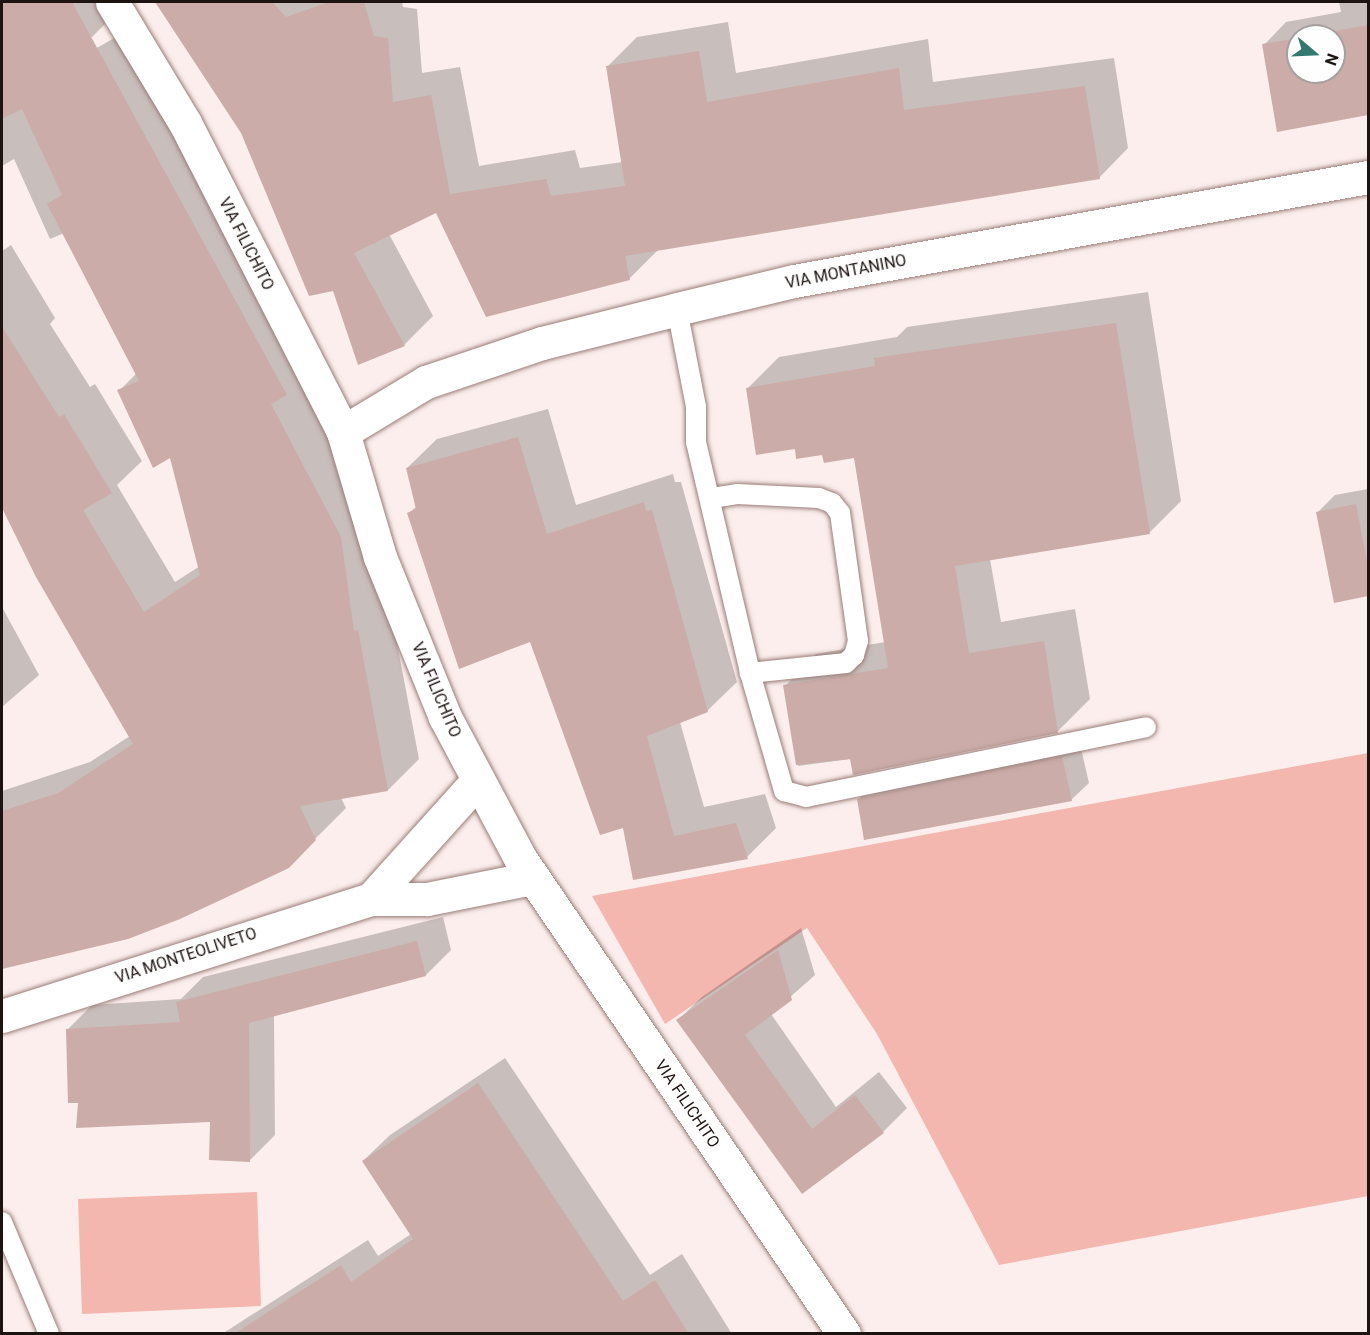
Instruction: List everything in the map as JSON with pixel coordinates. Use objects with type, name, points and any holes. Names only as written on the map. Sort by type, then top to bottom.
[{"type":"street","name":"VIA FILICHITO","points":[[112,2],[185,123],[343,432],[380,556],[445,717],[478,780],[532,878],[844,1334]]},
{"type":"street","name":"VIA MONTANINO","points":[[343,432],[426,382],[542,343],[677,309],[794,281],[1368,177]]},
{"type":"street","points":[[371,899],[478,780]]},
{"type":"street","name":"VIA MONTEOLIVETO","points":[[2,1016],[371,899],[427,898],[532,878]]},
{"type":"lane","points":[[677,309],[696,407],[696,442],[712,498],[750,672],[778,779],[784,791],[806,797],[1146,727]]},
{"type":"lane","points":[[712,498],[737,494],[819,498],[832,503],[840,513],[858,641],[854,656],[846,663],[750,672]]},
{"type":"lane","points":[[2,1222],[50,1334]]},
{"type":"shaded area","points":[[1368,753],[1368,1196],[999,1265],[877,1034],[807,928],[665,1024],[592,896]]},
{"type":"shaded area","points":[[257,1192],[261,1306],[82,1314],[78,1199]]},
{"type":"building","points":[[2,2],[72,2],[287,395],[271,404],[341,537],[354,631],[358,630],[388,791],[300,806],[316,840],[289,868],[180,919],[128,939],[2,969],[2,811],[58,793],[133,744],[36,577],[2,508],[2,327],[59,417],[64,414],[112,493],[83,510],[144,612],[200,575],[170,458],[153,468],[117,390],[139,381],[47,204],[62,195],[22,109],[2,119]]},
{"type":"building","points":[[155,2],[272,2],[286,17],[329,2],[364,2],[374,36],[388,38],[393,102],[431,95],[450,194],[546,179],[551,196],[625,186],[606,66],[699,51],[707,102],[899,68],[904,110],[1085,86],[1100,179],[625,256],[630,280],[486,317],[436,213],[354,253],[405,346],[358,365],[333,291],[309,296],[241,133]]},
{"type":"building","points":[[1368,25],[1368,115],[1277,132],[1262,44],[1286,40],[1286,84],[1346,84],[1346,29]]},
{"type":"building","points":[[1116,323],[1150,534],[955,566],[969,653],[1044,641],[1058,733],[853,775],[850,759],[796,765],[783,685],[888,668],[854,458],[824,463],[822,455],[796,459],[795,449],[756,455],[746,388],[875,366],[874,358]]},
{"type":"building","points":[[518,437],[547,534],[644,502],[646,511],[652,510],[708,712],[647,736],[674,836],[736,823],[748,859],[633,880],[623,828],[600,835],[530,642],[459,669],[407,513],[416,509],[406,468]]},
{"type":"building","points":[[1356,504],[1368,567],[1368,596],[1334,603],[1316,512]]},
{"type":"building","points":[[1062,756],[1072,801],[864,840],[857,799]]},
{"type":"building","points":[[417,941],[426,976],[249,1023],[250,1162],[209,1160],[210,1122],[76,1128],[78,1103],[68,1103],[66,1029],[180,1022],[176,1002]]},
{"type":"building","points":[[778,950],[792,1000],[745,1035],[812,1129],[855,1095],[884,1133],[802,1194],[676,1020]]},
{"type":"building","points":[[478,1083],[623,1301],[655,1280],[689,1334],[234,1334],[341,1265],[351,1282],[413,1239],[362,1161]]}]
